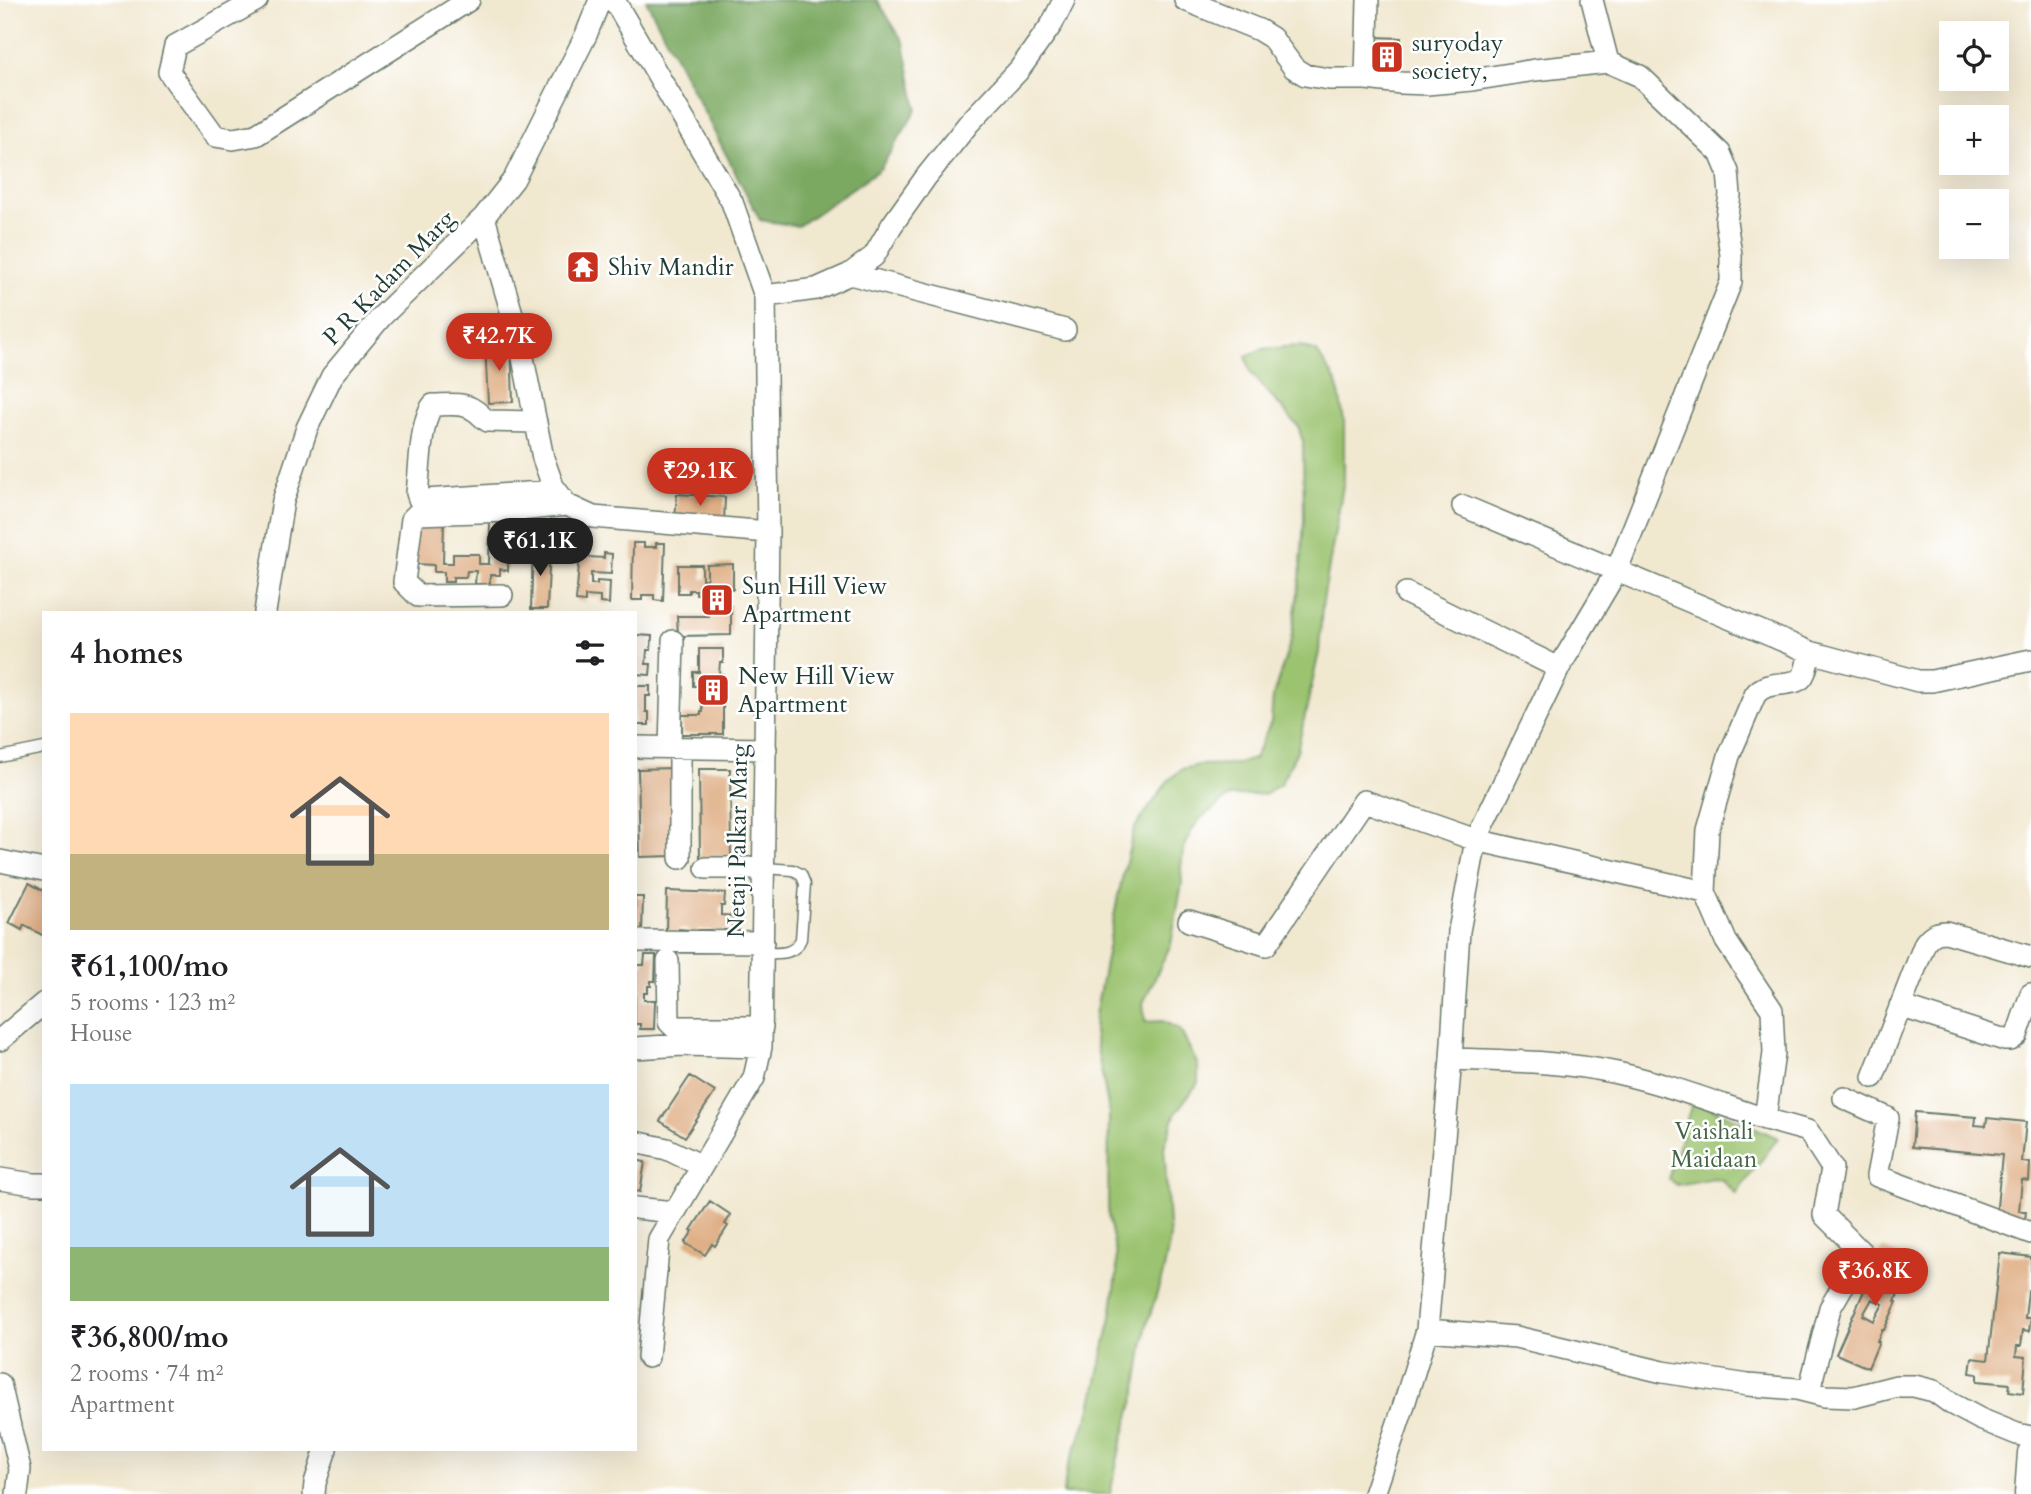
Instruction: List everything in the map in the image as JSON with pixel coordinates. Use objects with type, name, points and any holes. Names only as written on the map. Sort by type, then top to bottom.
[{"type":"street","points":[[257,0],[175,46],[169,72],[215,136],[233,139],[256,135],[469,0]]},
{"type":"street","name":"P R Kadam Marg","points":[[265,611],[283,501],[307,428],[332,376],[381,317],[484,217],[514,179],[586,35],[600,0]]},
{"type":"street","name":"Netaji Palkar Marg","points":[[614,0],[732,202],[765,296],[768,532],[761,1037],[754,1078],[659,1239],[648,1357]]},
{"type":"street","points":[[765,296],[816,289],[850,274],[874,256],[926,177],[969,123],[1019,69],[1052,24],[1064,0]]},
{"type":"street","points":[[1185,0],[1259,30],[1272,38],[1294,68],[1305,75],[1329,79],[1427,84],[1608,62],[1640,76],[1720,153],[1728,172],[1730,195],[1726,221],[1731,255],[1731,282],[1616,572],[1559,668],[1476,840],[1459,931],[1451,1059],[1427,1330],[1374,1494]]},
{"type":"street","points":[[1366,79],[1368,0]]},
{"type":"street","points":[[1592,0],[1608,62]]},
{"type":"street","points":[[484,217],[519,338],[543,458],[552,486],[562,498],[593,517],[768,532]]},
{"type":"street","points":[[850,274],[1065,330]]},
{"type":"street","points":[[536,422],[488,421],[474,409],[458,405],[433,405],[425,424],[419,499],[562,498]]},
{"type":"street","points":[[502,595],[418,596],[410,590],[404,582],[412,519],[417,514],[510,511],[562,498]]},
{"type":"street","points":[[1463,506],[1810,652],[1918,681],[1932,681],[2031,660]]},
{"type":"street","points":[[1406,593],[1559,668]]},
{"type":"street","points":[[673,641],[680,858]]},
{"type":"street","points":[[1765,1119],[1774,1053],[1772,1010],[1726,941],[1705,892],[1708,830],[1729,756],[1755,695],[1760,688],[1766,686],[1798,681],[1804,675],[1810,652]]},
{"type":"street","points":[[637,747],[766,748]]},
{"type":"street","points":[[1189,921],[1266,945],[1364,801],[1476,840],[1705,892]]},
{"type":"street","points":[[0,861],[42,870]]},
{"type":"street","points":[[706,868],[764,868]]},
{"type":"street","points":[[1873,1077],[1924,943],[1930,937],[1938,932],[1946,932],[2031,957]]},
{"type":"street","points":[[637,941],[763,947]]},
{"type":"street","points":[[668,961],[669,1022],[674,1027],[761,1037]]},
{"type":"street","points":[[1900,1006],[2011,1040],[2017,1035],[2031,994]]},
{"type":"street","points":[[0,1040],[42,1005]]},
{"type":"street","points":[[637,1048],[761,1037]]},
{"type":"street","points":[[1451,1059],[1538,1062],[1614,1072],[1647,1080],[1808,1132],[1832,1168],[1824,1215],[1862,1253],[1830,1308],[1809,1391]]},
{"type":"street","points":[[1844,1098],[1888,1118],[1877,1176],[2031,1233]]},
{"type":"street","points":[[637,1142],[667,1149],[702,1166]]},
{"type":"street","points":[[0,1179],[42,1184]]},
{"type":"street","points":[[637,1208],[674,1212]]},
{"type":"street","points":[[1427,1330],[1516,1336],[1662,1372],[1748,1385],[1769,1385],[1825,1396],[1854,1396],[1897,1386],[1914,1386],[1934,1391],[1980,1419],[2031,1437]]},
{"type":"street","points":[[0,1384],[20,1469],[18,1494]]},
{"type":"street","points":[[314,1494],[325,1451]]},
{"type":"street","points":[[2028,1494],[2031,1453]]},
{"type":"lane","points":[[0,757],[42,748]]},
{"type":"lane","points":[[763,947],[790,952],[799,946],[805,884],[802,874],[793,870],[764,868]]},
{"type":"green space","points":[[646,0],[877,0],[904,43],[917,109],[880,169],[798,226],[760,220]]},
{"type":"green space","points":[[1300,346],[1317,352],[1337,383],[1344,420],[1344,480],[1322,606],[1319,652],[1297,751],[1281,783],[1266,794],[1230,796],[1201,818],[1183,851],[1182,883],[1171,944],[1143,1003],[1145,1022],[1163,1021],[1180,1030],[1198,1065],[1198,1083],[1176,1112],[1164,1147],[1170,1239],[1163,1274],[1146,1328],[1136,1393],[1110,1494],[1063,1494],[1067,1469],[1090,1412],[1111,1317],[1117,1274],[1108,1215],[1109,1111],[1094,1033],[1095,1015],[1118,896],[1134,829],[1168,781],[1182,769],[1199,765],[1236,764],[1254,759],[1271,722],[1273,696],[1291,640],[1300,579],[1304,520],[1303,442],[1298,426],[1251,373],[1246,356],[1262,349]]},
{"type":"green space","name":"Vaishali Maidaan","points":[[1693,1100],[1778,1138],[1736,1194],[1722,1180],[1714,1178],[1677,1185],[1668,1179]]},
{"type":"building","name":"suryoday society,","points":[[1375,37],[1401,38],[1399,76],[1373,75]]},
{"type":"building","points":[[511,343],[513,402],[488,403],[485,344]]},
{"type":"building","points":[[677,494],[725,497],[724,522],[675,519]]},
{"type":"building","points":[[416,521],[444,521],[443,563],[453,563],[453,554],[479,554],[479,564],[489,564],[490,522],[509,524],[508,571],[500,569],[500,575],[490,575],[490,584],[475,584],[476,571],[467,571],[466,577],[453,577],[453,582],[444,582],[444,572],[434,572],[434,565],[415,564]]},
{"type":"building","points":[[633,543],[656,547],[656,543],[665,543],[663,601],[654,600],[654,595],[642,595],[642,600],[632,600]]},
{"type":"building","points":[[533,548],[550,548],[547,609],[531,609]]},
{"type":"building","points":[[580,552],[589,552],[588,557],[604,558],[604,553],[612,554],[611,574],[591,573],[591,584],[597,584],[597,581],[610,582],[609,604],[600,603],[600,597],[585,596],[585,602],[576,601]]},
{"type":"building","name":"Sun Hill View Apartment","points":[[733,564],[733,589],[726,589],[726,606],[731,606],[731,635],[678,636],[677,616],[709,616],[708,593],[696,594],[696,590],[689,590],[689,593],[678,593],[678,565],[702,565],[702,579],[707,579],[707,565]]},
{"type":"building","points":[[637,635],[652,636],[646,664],[651,664],[650,675],[637,674]]},
{"type":"building","name":"New Hill View Apartment","points":[[699,649],[723,649],[719,674],[723,674],[723,697],[720,697],[720,705],[723,705],[723,734],[682,734],[682,715],[701,715],[703,712],[701,694],[704,694],[704,686],[693,686],[693,672],[699,672]]},
{"type":"building","points":[[637,686],[650,686],[650,696],[646,696],[649,725],[637,725]]},
{"type":"building","points":[[672,768],[673,856],[640,857],[638,769]]},
{"type":"building","points":[[699,769],[730,769],[731,860],[700,861]]},
{"type":"building","points":[[29,883],[42,890],[42,935],[24,925],[22,930],[9,923]]},
{"type":"building","points":[[667,891],[725,893],[721,915],[733,916],[732,930],[724,930],[724,934],[699,930],[699,935],[689,935],[689,930],[666,931]]},
{"type":"building","points":[[637,897],[643,897],[642,932],[637,932]]},
{"type":"building","points":[[645,955],[656,955],[655,981],[651,981],[651,986],[648,986],[648,993],[644,993],[644,1000],[655,1000],[654,1029],[640,1029],[640,1024],[637,1024],[637,965],[644,965]]},
{"type":"building","points":[[690,1076],[715,1092],[685,1137],[660,1121]]},
{"type":"building","points":[[1915,1112],[1976,1117],[1975,1125],[1986,1126],[1987,1118],[2026,1122],[2022,1162],[2030,1163],[2029,1181],[2022,1180],[2019,1211],[2026,1211],[2025,1220],[1996,1217],[2002,1155],[1912,1147]]},
{"type":"building","points":[[637,1160],[645,1162],[640,1192],[637,1191]]},
{"type":"building","points":[[710,1201],[731,1215],[725,1224],[728,1226],[715,1246],[712,1244],[705,1255],[685,1243]]},
{"type":"building","points":[[1883,1248],[1915,1262],[1903,1280],[1906,1282],[1902,1290],[1900,1289],[1895,1301],[1897,1302],[1877,1341],[1879,1342],[1868,1368],[1836,1354]],"holes":[[[1872,1299],[1883,1304],[1874,1321],[1863,1315]]]},
{"type":"building","points":[[2000,1253],[2031,1257],[2031,1292],[2028,1291],[2025,1318],[2031,1318],[2029,1331],[2023,1330],[2021,1346],[2017,1346],[2016,1356],[2026,1357],[2023,1393],[2009,1391],[2010,1384],[1977,1381],[1977,1374],[1970,1373],[1972,1358],[1988,1360]]},
{"type":"place","name":"suryoday society,","points":[[1387,57]]},
{"type":"place","name":"Shiv Mandir","points":[[583,267]]},
{"type":"place","name":"Sun Hill View Apartment","points":[[717,600]]},
{"type":"place","name":"New Hill View Apartment","points":[[713,690]]}]
